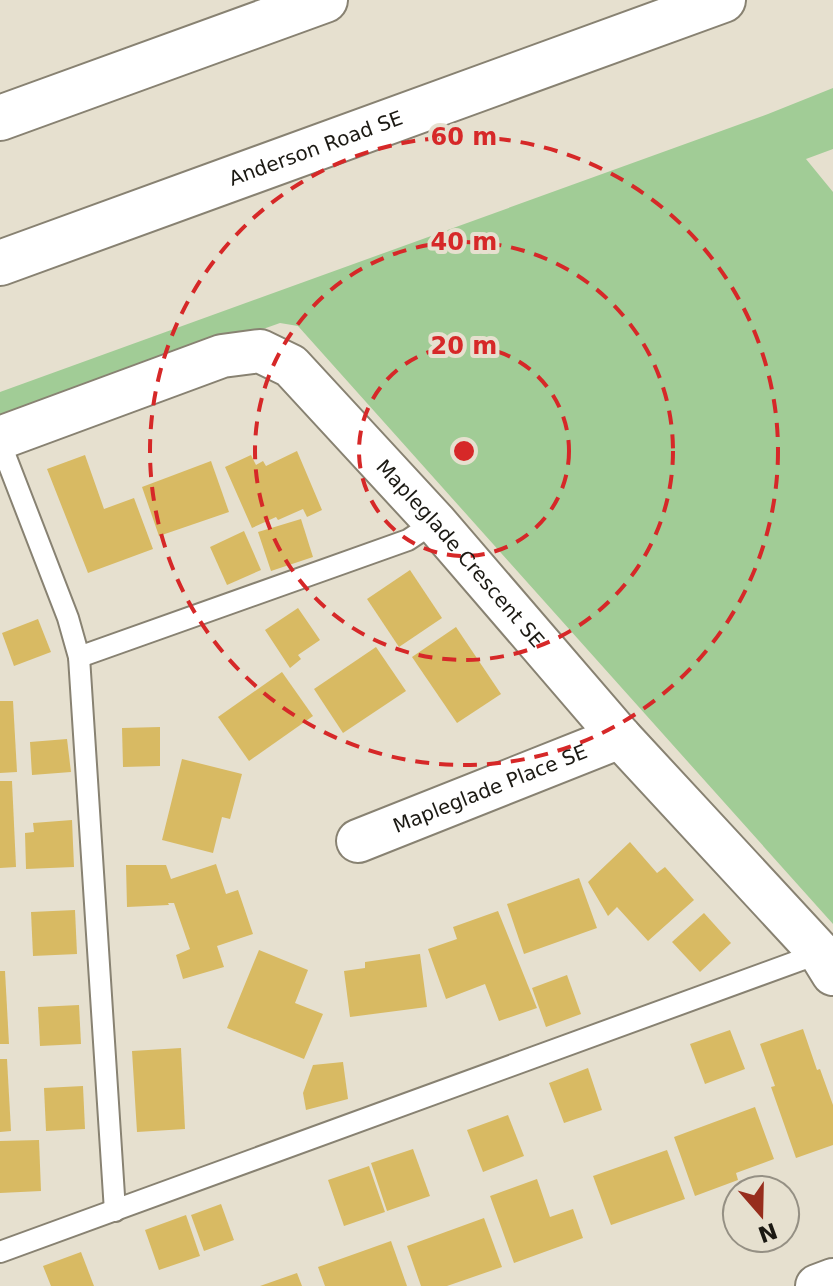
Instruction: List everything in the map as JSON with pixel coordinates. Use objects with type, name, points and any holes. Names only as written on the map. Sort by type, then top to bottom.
[{"type":"main road","points":[[0,118],[325,0]]},
{"type":"main road","name":"Anderson Road SE","points":[[0,263],[723,0]]},
{"type":"street","name":"Mapleglade Crescent SE","points":[[0,440],[222,356],[260,351],[291,366],[435,522],[620,737],[826,964]]},
{"type":"street","name":"Mapleglade Place SE","points":[[358,841],[620,737]]},
{"type":"street","points":[[817,1286],[833,1280]]},
{"type":"lane","points":[[0,440],[68,618],[79,657],[115,1211]]},
{"type":"lane","points":[[79,657],[408,540],[435,522]]},
{"type":"lane","points":[[0,1252],[826,964]]},
{"type":"green space","points":[[833,88],[833,149],[806,159],[833,192],[833,924],[298,326],[280,323],[0,423],[0,392]]},
{"type":"building","points":[[297,451],[322,510],[307,517],[303,509],[252,528],[225,467],[251,455],[256,465],[263,461],[266,466]]},
{"type":"building","points":[[85,455],[104,509],[134,498],[153,549],[88,573],[47,469]]},
{"type":"building","points":[[211,461],[229,512],[159,536],[142,487]]},
{"type":"building","points":[[301,519],[313,557],[271,571],[258,532]]},
{"type":"building","points":[[244,531],[261,570],[227,585],[210,547]]},
{"type":"building","points":[[410,570],[442,618],[399,647],[367,599]]},
{"type":"building","points":[[298,608],[320,640],[298,655],[301,659],[290,668],[265,630]]},
{"type":"building","points":[[38,619],[51,652],[14,666],[2,633]]},
{"type":"building","points":[[456,627],[501,694],[457,723],[412,657]]},
{"type":"building","points":[[376,647],[406,691],[343,733],[314,689]]},
{"type":"building","points":[[282,672],[313,716],[249,761],[218,717]]},
{"type":"building","points":[[0,701],[13,701],[17,772],[0,773]]},
{"type":"building","points":[[160,727],[160,766],[123,767],[122,728]]},
{"type":"building","points":[[67,739],[71,772],[32,775],[30,742]]},
{"type":"building","points":[[182,759],[242,774],[230,819],[222,817],[213,853],[162,840]]},
{"type":"building","points":[[0,781],[12,781],[16,867],[0,868]]},
{"type":"building","points":[[72,820],[74,867],[26,869],[25,833],[34,832],[33,823]]},
{"type":"building","points":[[630,842],[657,873],[665,867],[694,900],[648,941],[617,907],[608,916],[588,882]]},
{"type":"building","points":[[216,864],[226,894],[238,890],[253,934],[217,946],[224,967],[183,979],[176,955],[190,949],[174,903],[127,907],[126,865],[166,865],[171,879]]},
{"type":"building","points":[[579,878],[597,928],[524,954],[507,904]]},
{"type":"building","points":[[75,910],[77,954],[33,956],[31,912]]},
{"type":"building","points":[[498,911],[537,1008],[499,1021],[485,984],[446,999],[428,949],[457,939],[453,927]]},
{"type":"building","points":[[704,913],[731,943],[700,972],[672,942]]},
{"type":"building","points":[[259,950],[308,970],[295,1003],[323,1014],[304,1059],[227,1028]]},
{"type":"building","points":[[420,954],[427,1007],[350,1017],[344,971],[365,968],[365,962]]},
{"type":"building","points":[[0,971],[5,971],[9,1044],[0,1044]]},
{"type":"building","points":[[567,975],[581,1014],[546,1027],[532,988]]},
{"type":"building","points":[[79,1005],[81,1044],[40,1046],[38,1007]]},
{"type":"building","points":[[803,1029],[833,1105],[833,1145],[796,1158],[771,1087],[775,1086],[760,1044]]},
{"type":"building","points":[[730,1030],[745,1069],[705,1084],[690,1044]]},
{"type":"building","points":[[181,1048],[185,1129],[137,1132],[132,1051]]},
{"type":"building","points":[[0,1059],[7,1059],[11,1131],[0,1132]]},
{"type":"building","points":[[343,1062],[348,1099],[306,1110],[303,1093],[313,1065]]},
{"type":"building","points":[[588,1068],[602,1110],[564,1123],[549,1083]]},
{"type":"building","points":[[83,1086],[85,1129],[46,1131],[44,1088]]},
{"type":"building","points":[[755,1107],[774,1159],[736,1174],[721,1174],[721,1186],[695,1196],[674,1137]]},
{"type":"building","points":[[508,1115],[524,1156],[483,1172],[467,1130]]},
{"type":"building","points":[[39,1140],[41,1191],[0,1193],[0,1141]]},
{"type":"building","points":[[413,1149],[430,1196],[387,1211],[371,1163]]},
{"type":"building","points":[[667,1150],[685,1199],[611,1225],[593,1176]]},
{"type":"building","points":[[369,1166],[385,1212],[344,1226],[328,1180]]},
{"type":"building","points":[[537,1179],[550,1217],[573,1209],[583,1238],[514,1263],[490,1196]]},
{"type":"building","points":[[221,1204],[234,1240],[204,1251],[191,1215]]},
{"type":"building","points":[[186,1215],[200,1256],[159,1270],[145,1230]]},
{"type":"building","points":[[484,1218],[502,1267],[447,1286],[421,1286],[407,1246]]},
{"type":"building","points":[[391,1241],[407,1286],[325,1286],[318,1267]]},
{"type":"building","points":[[81,1252],[94,1286],[51,1286],[43,1266]]},
{"type":"building","points":[[297,1273],[302,1286],[260,1286]]}]
